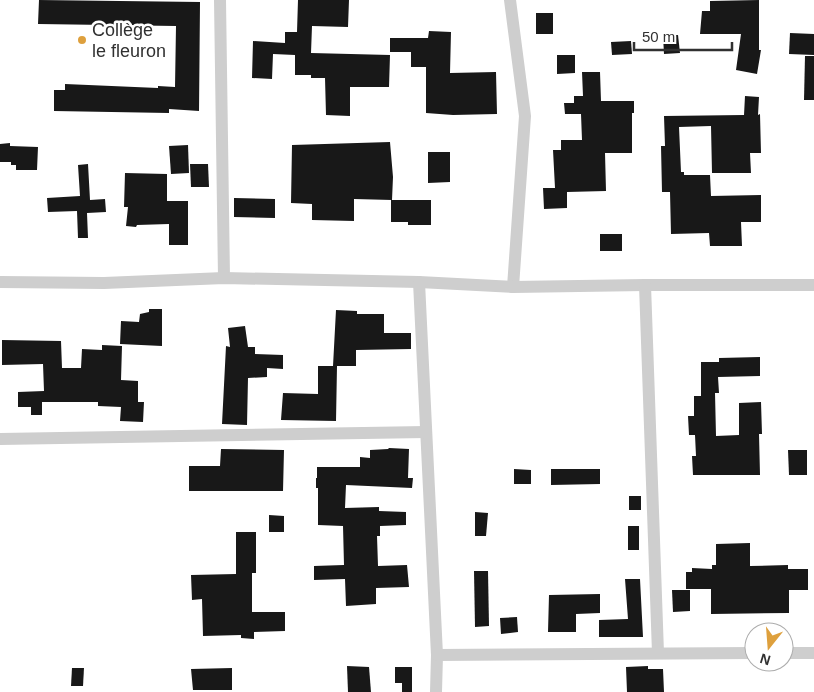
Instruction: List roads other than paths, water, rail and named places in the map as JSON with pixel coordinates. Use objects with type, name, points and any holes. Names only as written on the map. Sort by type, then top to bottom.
[{"type":"street","points":[[220,0],[224,278]]},
{"type":"street","points":[[510,0],[525,116],[513,288]]},
{"type":"street","points":[[0,282],[104,284],[224,278],[419,282],[513,288],[645,285],[814,285]]},
{"type":"street","points":[[419,282],[437,655],[436,692]]},
{"type":"street","points":[[645,285],[658,653]]},
{"type":"street","points":[[0,439],[426,432]]},
{"type":"street","points":[[437,655],[744,653]]},
{"type":"street","points":[[794,653],[814,653]]},
{"type":"place","name":"Collège le fleuron","points":[[82,40]]}]
